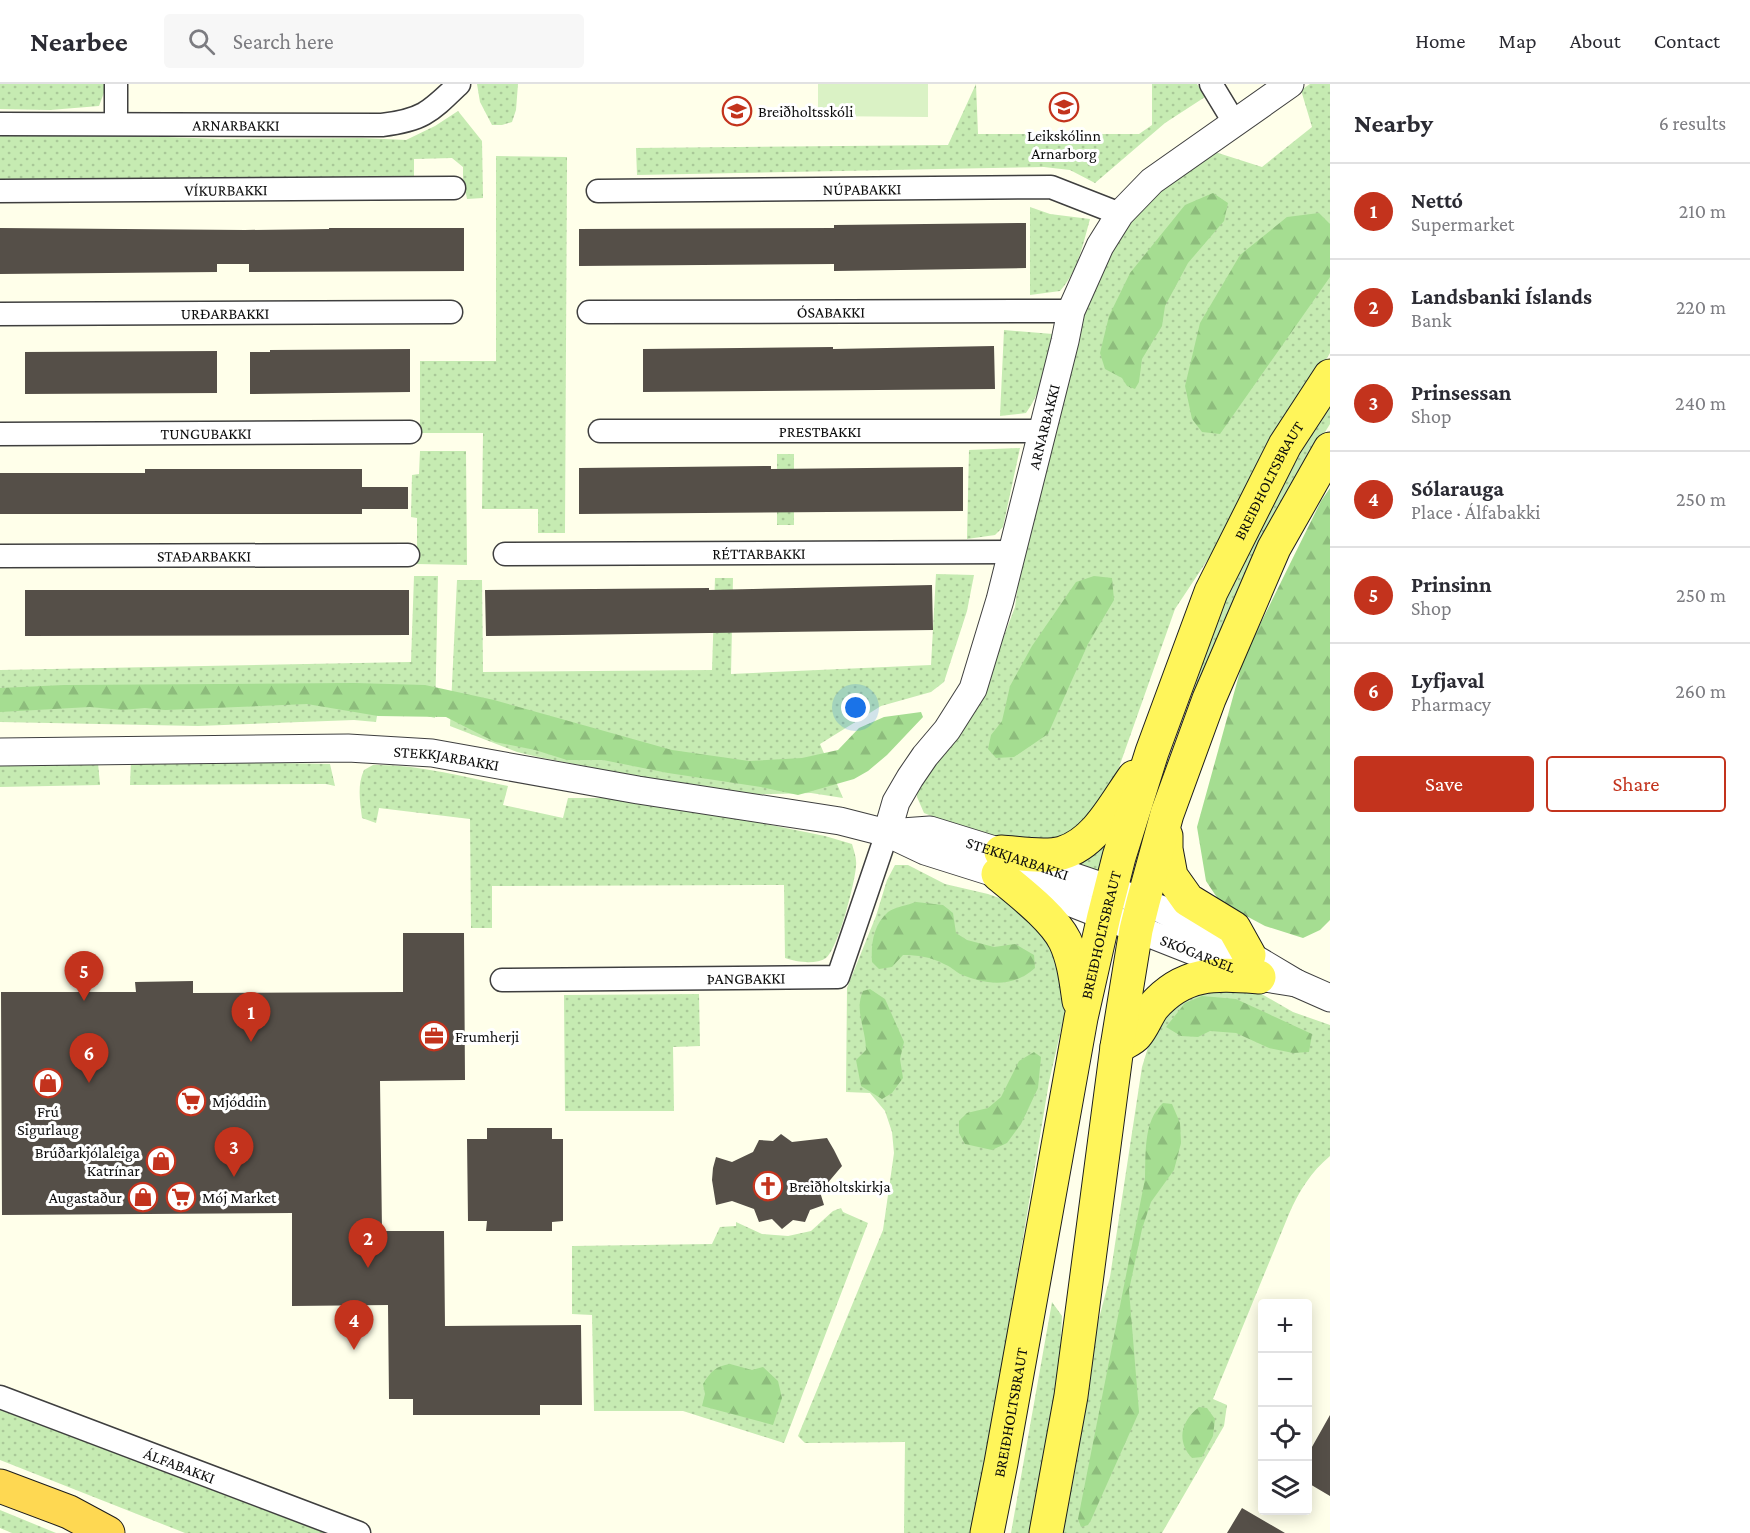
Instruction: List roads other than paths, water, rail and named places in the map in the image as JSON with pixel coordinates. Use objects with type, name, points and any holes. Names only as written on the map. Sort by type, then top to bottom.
[{"type":"highway","points":[[0,1486],[128,1533]]},
{"type":"highway","points":[[69,1512],[108,1533]]},
{"type":"main road","name":"BREIÐHOLTSBRAUT","points":[[987,1533],[1081,1018],[1107,903],[1152,752],[1211,592],[1285,445],[1330,376]]},
{"type":"main road","name":"BREIÐHOLTSBRAUT","points":[[1046,1533],[1071,1396],[1117,1047],[1140,916],[1167,814],[1209,699],[1274,548],[1330,449]]},
{"type":"main road","points":[[999,863],[1060,854],[1083,844],[1103,821],[1152,752]]},
{"type":"main road","points":[[1117,1047],[1136,1036],[1152,1008],[1168,992],[1189,980],[1254,966],[1234,928],[1188,900],[1171,876],[1166,849],[1167,814]]},
{"type":"main road","points":[[999,863],[1064,939],[1074,965],[1081,1018]]},
{"type":"street","points":[[116,84],[116,123]]},
{"type":"street","name":"ARNARBAKKI","points":[[0,124],[382,125],[409,122],[432,110],[459,84]]},
{"type":"street","points":[[1211,84],[1234,122]]},
{"type":"street","name":"ARNARBAKKI","points":[[887,833],[896,802],[910,778],[948,730],[973,688],[994,622],[1071,311],[1100,246],[1120,214],[1152,181],[1290,84]]},
{"type":"street","name":"NÚPABAKKI","points":[[598,191],[1051,187],[1120,214]]},
{"type":"street","name":"VÍKURBAKKI","points":[[0,191],[454,188]]},
{"type":"street","name":"ÓSABAKKI","points":[[589,312],[1071,311]]},
{"type":"street","name":"URÐARBAKKI","points":[[0,314],[451,312]]},
{"type":"street","name":"PRESTBAKKI","points":[[600,431],[1041,431]]},
{"type":"street","name":"TUNGUBAKKI","points":[[0,434],[410,432]]},
{"type":"street","name":"RÉTTARBAKKI","points":[[505,554],[1011,552]]},
{"type":"street","name":"STAÐARBAKKI","points":[[0,556],[408,555]]},
{"type":"street","name":"STEKKJARBAKKI","points":[[0,752],[348,748],[432,753],[639,790],[840,821],[887,833],[930,831],[999,863],[1107,903]]},
{"type":"street","name":"ÞANGBAKKI","points":[[502,980],[838,977],[887,833]]},
{"type":"street","name":"SKÓGARSEL","points":[[1107,903],[1330,998]]},
{"type":"street","name":"ÁLFABAKKI","points":[[0,1397],[359,1533]]},
{"type":"place","name":"Leikskólinn Arnarborg","points":[[1064,107]]},
{"type":"place","name":"Breiðholtsskóli","points":[[737,111]]},
{"type":"place","name":"Prinsinn","points":[[84,1001]]},
{"type":"place","name":"Frumherji","points":[[434,1036]]},
{"type":"place","name":"Nettó","points":[[251,1042]]},
{"type":"place","name":"Frú Sigurlaug","points":[[48,1083]]},
{"type":"place","name":"Lyfjaval","points":[[89,1083]]},
{"type":"place","name":"Mjóddin","points":[[191,1101]]},
{"type":"place","name":"Brúðarkjólaleiga Katrínar","points":[[161,1161]]},
{"type":"place","name":"Prinsessan","points":[[234,1177]]},
{"type":"place","name":"Breiðholtskirkja","points":[[768,1186]]},
{"type":"place","name":"Augastaður","points":[[143,1197]]},
{"type":"place","name":"Mój Market","points":[[181,1197]]},
{"type":"place","name":"Landsbanki Íslands","points":[[368,1268]]},
{"type":"place","name":"Sólarauga","points":[[354,1350]]}]
